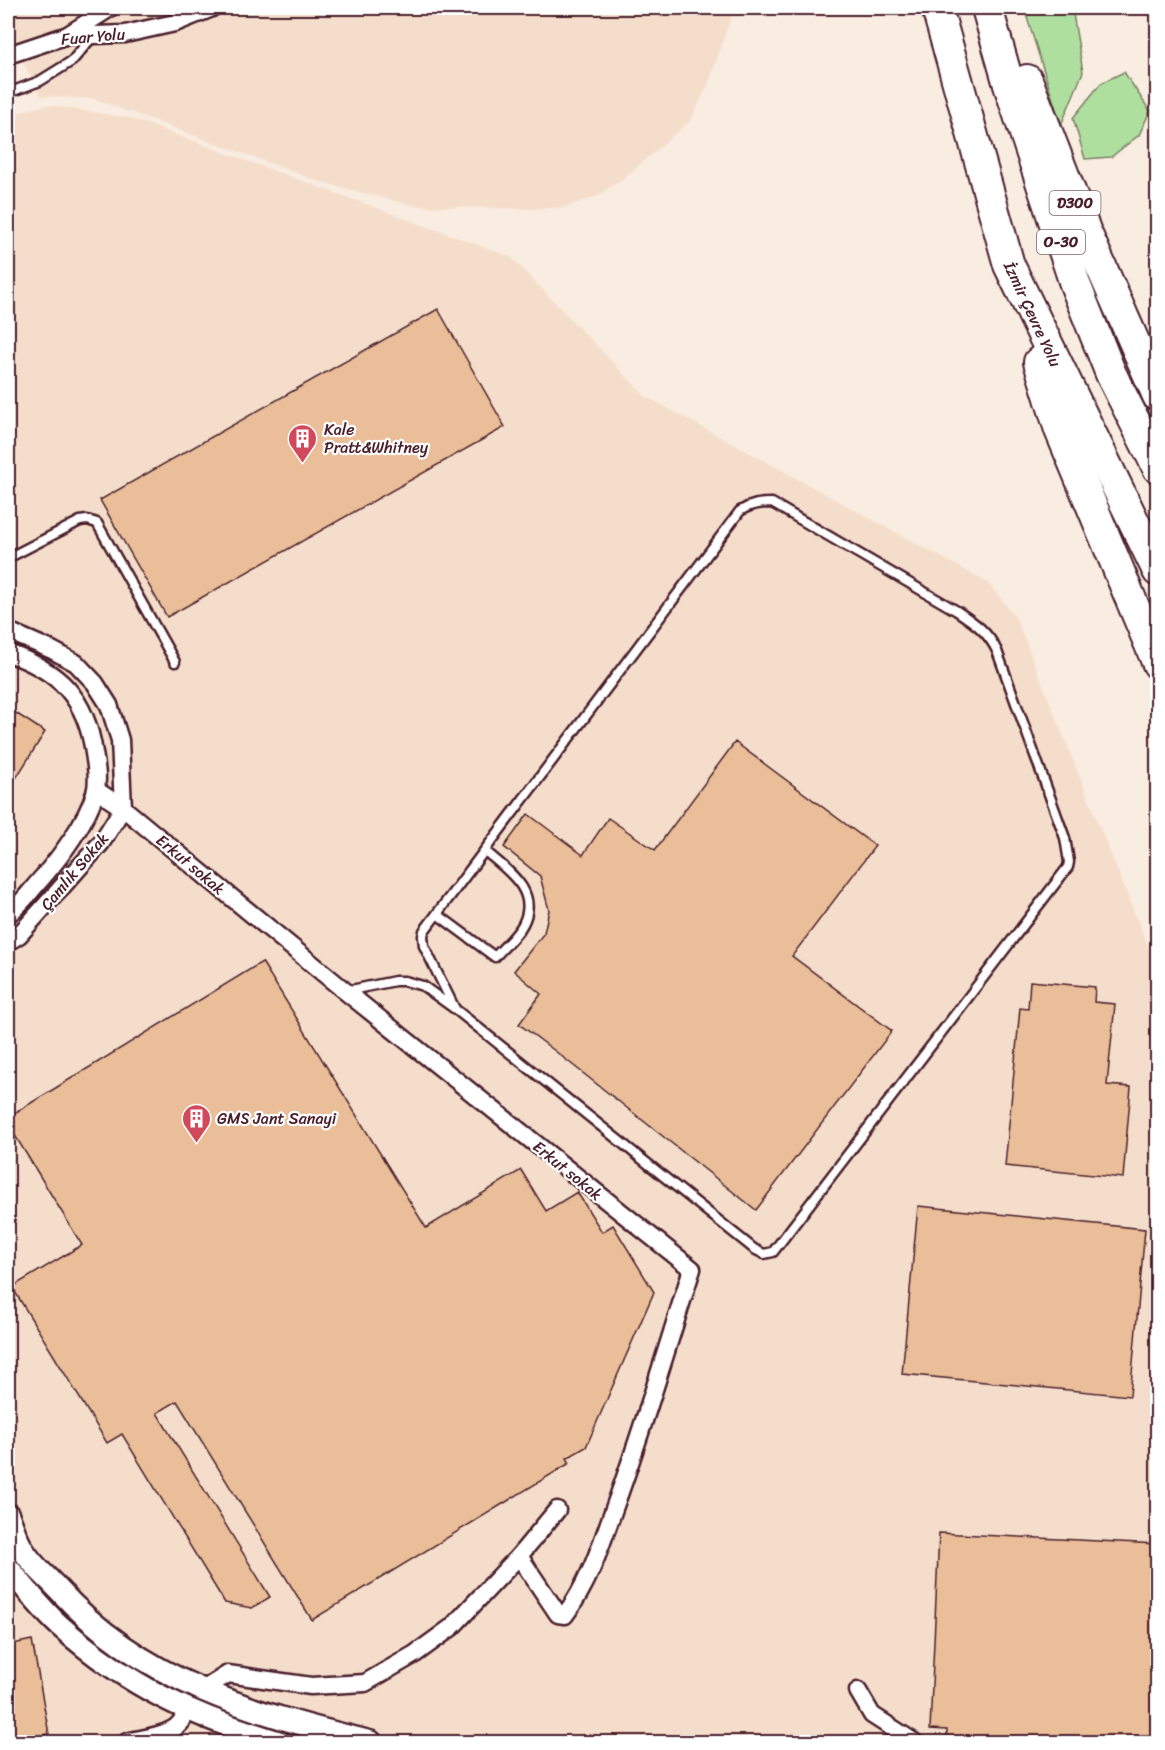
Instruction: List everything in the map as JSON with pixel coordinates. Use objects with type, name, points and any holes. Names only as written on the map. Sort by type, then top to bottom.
[{"type":"highway","name":"İzmir Çevre Yolu","points":[[937,8],[1009,265],[1158,571]]},
{"type":"highway","name":"O-30","points":[[987,8],[1009,85],[1076,284],[1111,374],[1158,468]]},
{"type":"highway","name":"D300","points":[[999,8],[1085,230],[1158,396]]},
{"type":"highway","points":[[1009,265],[1060,430],[1158,664]]},
{"type":"street","points":[[65,36],[110,8]]},
{"type":"street","name":"Fuar Yolu","points":[[8,55],[65,36],[125,34],[175,23],[212,8]]},
{"type":"street","points":[[8,632],[52,650],[76,663],[95,682],[109,705],[120,740],[123,808]]},
{"type":"street","name":"Çamlık Sokak","points":[[8,652],[31,661],[67,687],[82,708],[92,735],[96,763],[96,790],[92,804],[61,857],[8,914]]},
{"type":"street","name":"Erkut sokak","points":[[96,790],[123,808],[345,991],[692,1269],[629,1468],[594,1563],[579,1597],[565,1615],[558,1614],[519,1556]]},
{"type":"street","name":"Çamlık Sokak","points":[[8,942],[19,935],[101,843],[123,808]]},
{"type":"street","points":[[201,1691],[228,1674],[311,1686],[364,1683],[415,1654],[452,1627],[519,1556],[557,1510]]},
{"type":"street","points":[[8,1515],[22,1549],[74,1607],[119,1644],[201,1691],[252,1710],[371,1743]]},
{"type":"street","points":[[8,1568],[58,1624],[105,1664],[185,1709],[279,1743]]},
{"type":"street","points":[[858,1691],[872,1715],[914,1743]]},
{"type":"street","points":[[126,1743],[181,1726],[185,1717],[185,1709]]},
{"type":"lane","points":[[8,93],[40,81],[72,61],[93,35]]},
{"type":"lane","points":[[345,991],[395,981],[423,986],[455,1009],[754,1249],[768,1254],[773,1252],[1068,867],[1065,838],[990,637],[957,612],[772,503],[754,504],[740,511],[424,931],[423,940],[436,973],[455,1009]]},
{"type":"lane","points":[[8,558],[80,521],[87,520],[97,523],[175,662]]},
{"type":"lane","points":[[437,914],[495,957],[522,925],[528,908],[525,889],[485,851]]},
{"type":"shaded area","points":[[8,8],[734,8],[708,85],[690,121],[630,173],[598,196],[566,207],[533,209],[416,206],[320,182],[95,99],[41,96],[10,38],[8,39]]},
{"type":"shaded area","points":[[47,105],[130,118],[511,257],[645,396],[987,582],[1016,618],[1157,969],[1157,1742],[8,1742],[8,115]]},
{"type":"green space","points":[[1024,8],[1072,8],[1083,72],[1061,125]]},
{"type":"green space","points":[[1124,72],[1150,111],[1139,135],[1111,157],[1085,159],[1073,118],[1101,83]]},
{"type":"building","name":"Kale Pratt&Whitney","points":[[438,309],[505,427],[167,617],[100,500]]},
{"type":"building","points":[[8,708],[45,732],[8,791]]},
{"type":"building","points":[[735,742],[875,846],[792,956],[892,1031],[756,1210],[519,1024],[541,994],[514,971],[544,933],[549,910],[540,876],[504,847],[528,814],[583,855],[608,818],[655,850]]},
{"type":"building","points":[[262,962],[426,1228],[521,1170],[546,1211],[577,1192],[602,1232],[613,1225],[654,1292],[586,1447],[567,1458],[570,1463],[312,1620],[177,1401],[157,1413],[270,1597],[252,1608],[225,1603],[122,1434],[107,1443],[12,1287],[82,1245],[8,1124],[8,1117]]},
{"type":"building","points":[[1030,981],[1095,987],[1094,1002],[1115,1004],[1107,1085],[1131,1087],[1123,1178],[1005,1166],[1020,1008],[1028,1009]]},
{"type":"building","points":[[918,1206],[1145,1229],[1130,1396],[902,1374]]},
{"type":"building","points":[[939,1533],[1158,1544],[1158,1743],[946,1743],[947,1730],[930,1729]]},
{"type":"building","points":[[32,1640],[49,1734],[8,1741],[8,1645]]},
{"type":"place","name":"Kale Pratt&Whitney","points":[[303,464]]},
{"type":"place","name":"GMS Jant Sanayi","points":[[196,1144]]}]
